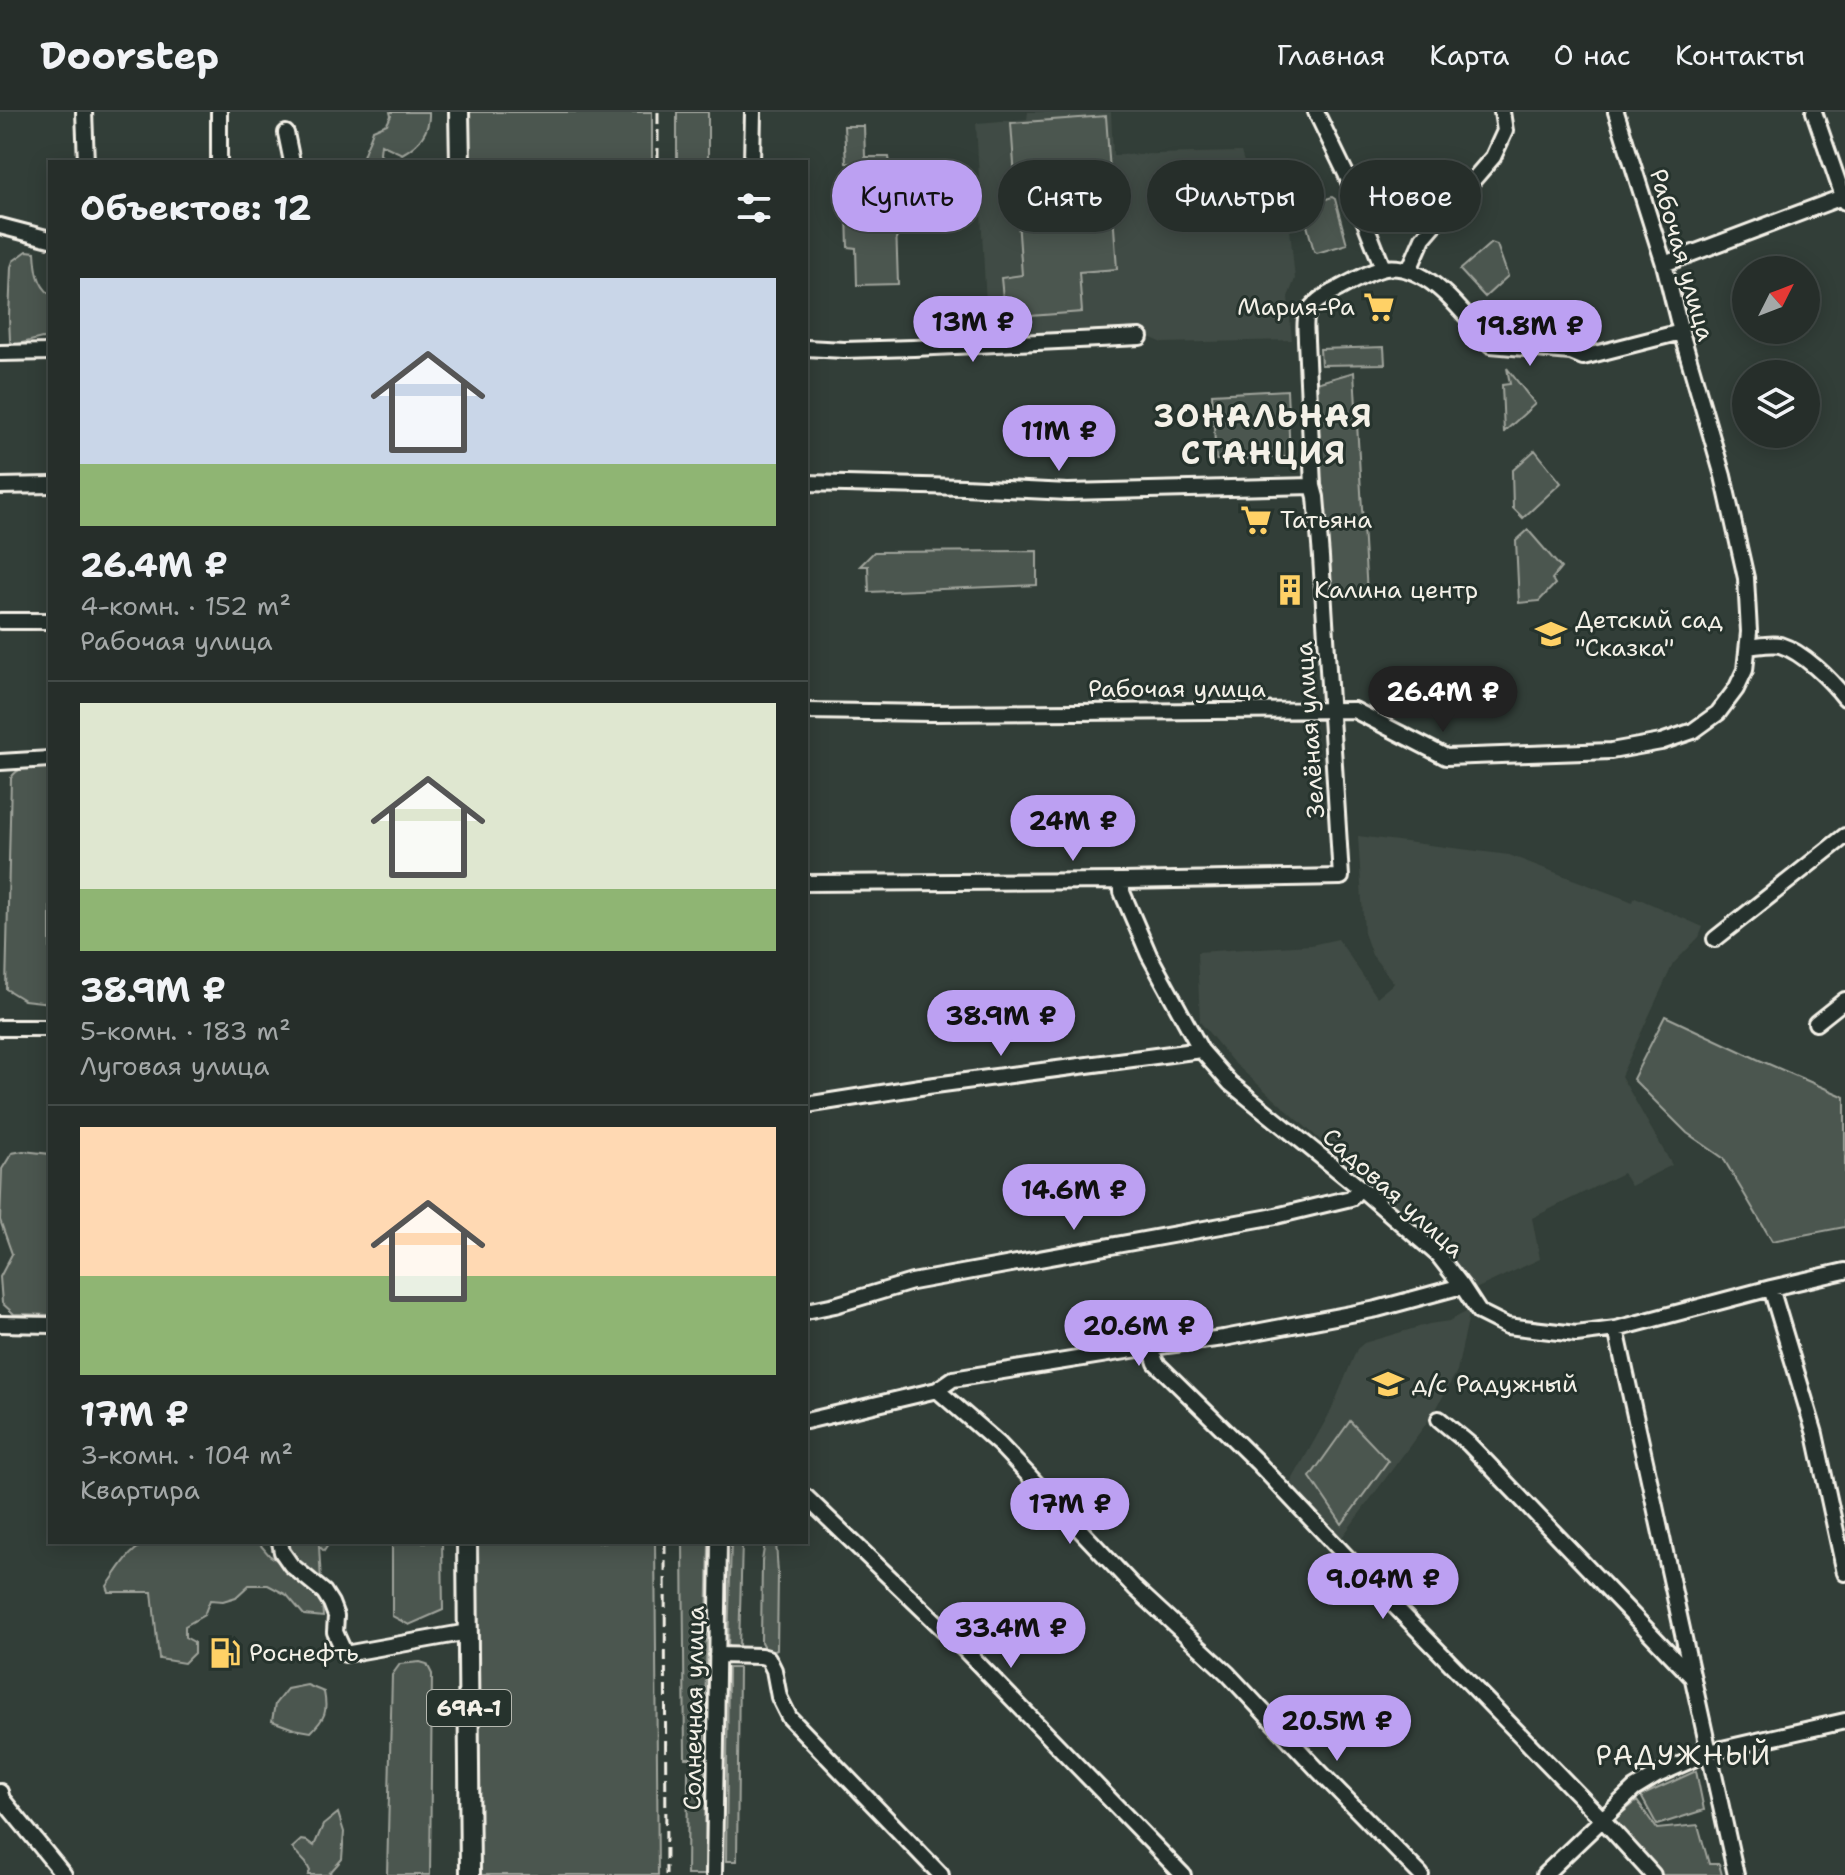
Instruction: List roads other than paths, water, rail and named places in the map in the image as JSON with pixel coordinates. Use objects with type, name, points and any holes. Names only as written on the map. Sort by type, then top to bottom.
[{"type":"main road","points":[[459,112],[460,160]]},
{"type":"main road","name":"69А-1","points":[[467,1544],[470,1875]]},
{"type":"street","points":[[84,112],[86,160]]},
{"type":"street","points":[[219,112],[219,160]]},
{"type":"street","points":[[752,160],[753,112]]},
{"type":"street","points":[[1316,112],[1346,174],[1383,268],[1409,270],[1436,284],[1491,345],[1571,352],[1583,357],[1681,332]]},
{"type":"street","points":[[1409,270],[1423,238],[1493,157],[1505,131],[1502,112]]},
{"type":"street","name":"Рабочая улица","points":[[808,711],[1354,710],[1446,757],[1611,751],[1661,742],[1693,731],[1718,713],[1736,689],[1745,670],[1749,632],[1746,578],[1723,476],[1664,264],[1616,112]]},
{"type":"street","points":[[1664,264],[1844,199],[1814,112]]},
{"type":"street","points":[[286,133],[292,160]]},
{"type":"street","points":[[0,226],[48,238]]},
{"type":"street","name":"Зелёная улица","points":[[1122,881],[1341,877],[1313,486],[1306,316],[1320,300],[1383,268]]},
{"type":"street","points":[[808,348],[914,348],[1140,337]]},
{"type":"street","points":[[0,353],[48,352]]},
{"type":"street","points":[[808,483],[1068,492],[1313,486]]},
{"type":"street","points":[[0,486],[48,485]]},
{"type":"street","points":[[0,621],[48,621]]},
{"type":"street","points":[[1748,647],[1779,644],[1804,658],[1845,698]]},
{"type":"street","points":[[0,762],[48,759]]},
{"type":"street","points":[[1715,939],[1845,836]]},
{"type":"street","points":[[808,883],[1122,881]]},
{"type":"street","name":"Садовая улица","points":[[1122,881],[1122,892],[1149,955],[1201,1050],[1230,1083],[1438,1255],[1479,1312],[1507,1326],[1576,1334],[1616,1329],[1845,1271]]},
{"type":"street","points":[[1816,1023],[1845,1000]]},
{"type":"street","points":[[0,1028],[48,1028]]},
{"type":"street","points":[[808,1105],[1201,1050]]},
{"type":"street","points":[[808,1311],[912,1282],[1276,1216],[1351,1198],[1360,1188]]},
{"type":"street","points":[[808,1421],[937,1390],[953,1379],[1224,1338],[1377,1309],[1462,1286]]},
{"type":"street","points":[[1771,1288],[1815,1434],[1845,1573]]},
{"type":"street","points":[[0,1324],[48,1325]]},
{"type":"street","points":[[1616,1329],[1736,1875]]},
{"type":"street","points":[[1151,1347],[1156,1363],[1257,1462],[1653,1875]]},
{"type":"street","points":[[937,1390],[999,1444],[1135,1588],[1228,1674],[1421,1875]]},
{"type":"street","points":[[1439,1419],[1468,1443],[1693,1678]]},
{"type":"street","points":[[808,1499],[965,1650],[1183,1875]]},
{"type":"street","points":[[280,1544],[291,1565],[324,1592],[331,1603],[336,1616],[335,1632],[345,1654],[468,1632]]},
{"type":"street","name":"Солнечная улица","points":[[714,1875],[719,1544]]},
{"type":"street","points":[[717,1655],[768,1658],[774,1670],[779,1697],[789,1717],[941,1875]]},
{"type":"street","points":[[1544,1875],[1634,1789],[1657,1775],[1709,1752],[1845,1721]]},
{"type":"street","points":[[0,1792],[2,1799],[64,1875]]},
{"type":"railway","points":[[658,112],[658,160]]},
{"type":"railway","points":[[665,1544],[666,1875]]},
{"type":"place","name":"Мария-Ра","points":[[1379,307]]},
{"type":"place","name":"Татьяна","points":[[1256,520]]},
{"type":"place","name":"Калина центр","points":[[1290,590]]},
{"type":"place","name":"Детский сад \"Сказка\"","points":[[1551,634]]},
{"type":"place","name":"д/с Радужный","points":[[1388,1384]]},
{"type":"place","name":"Роснефть","points":[[225,1653]]},
{"type":"district","name":"ЗОНАЛЬНАЯ СТАНЦИЯ","points":[[1264,434]]},
{"type":"district","name":"РАДУЖНЫЙ","points":[[1684,1755]]}]
